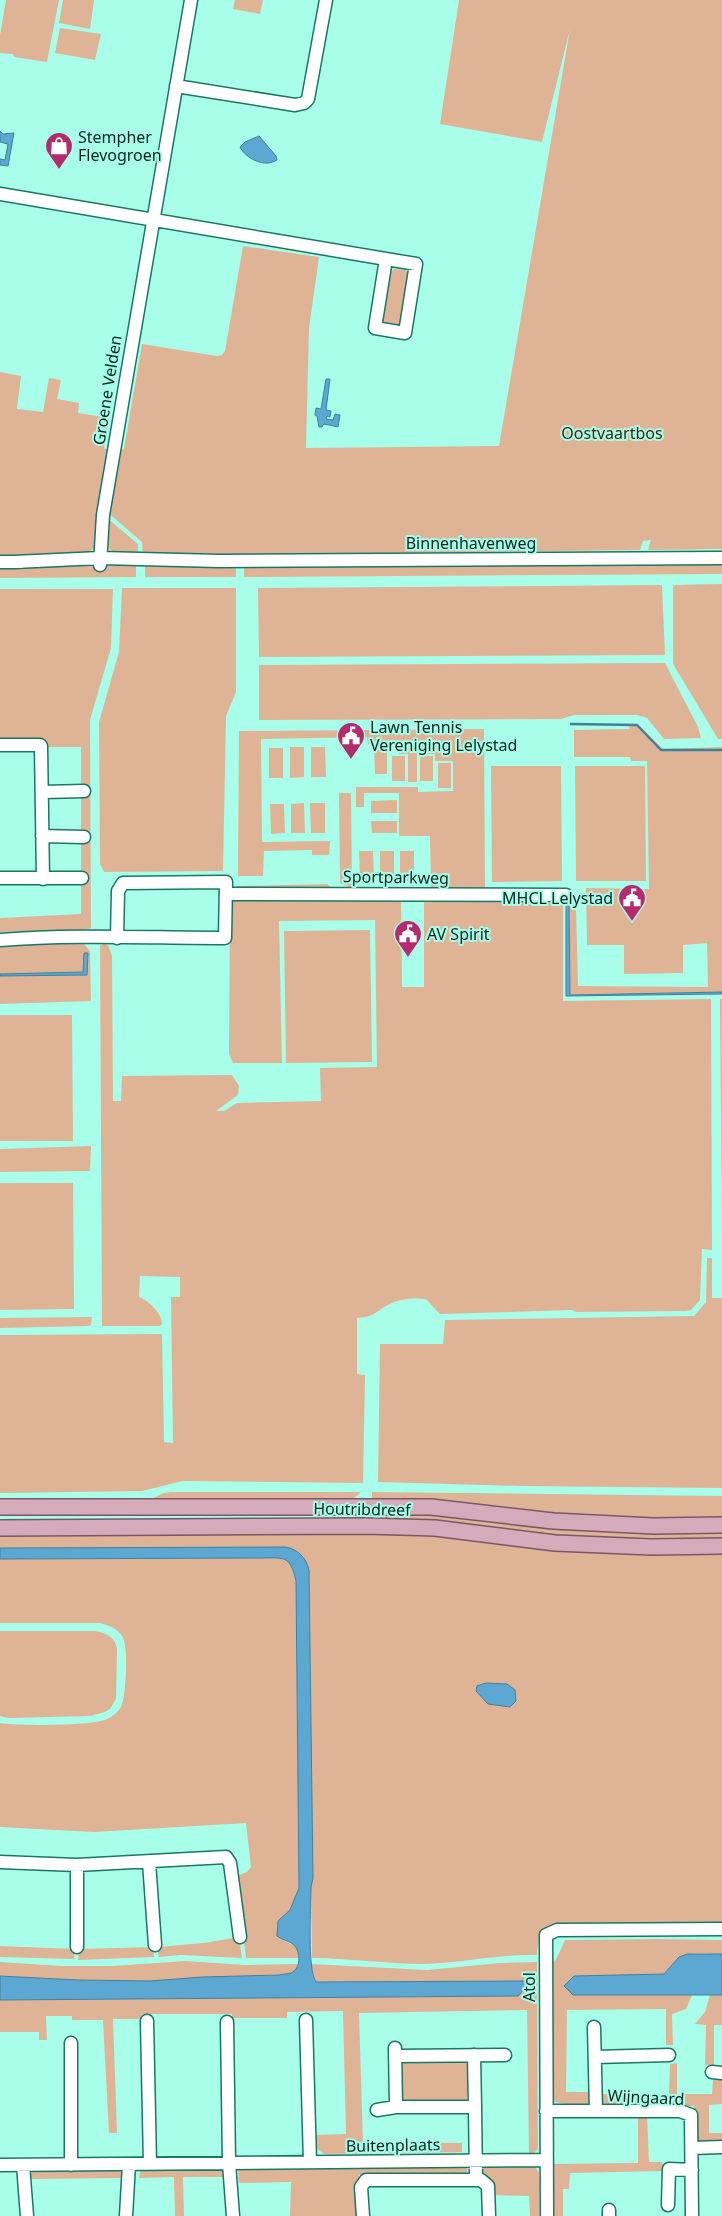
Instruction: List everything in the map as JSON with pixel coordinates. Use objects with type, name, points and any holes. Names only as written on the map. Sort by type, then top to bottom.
[{"type":"main road","name":"Houtribdreef","points":[[0,1507],[431,1507],[553,1520],[653,1526],[722,1525]]},
{"type":"main road","name":"Houtribdreef","points":[[0,1528],[366,1526],[435,1528],[555,1543],[651,1547],[722,1546]]},
{"type":"street","name":"Groene Velden","points":[[100,561],[103,515],[191,0]]},
{"type":"street","points":[[176,86],[295,105],[304,104],[308,99],[326,0]]},
{"type":"street","points":[[0,194],[416,264],[405,333],[375,328],[386,259]]},
{"type":"street","name":"Binnenhavenweg","points":[[0,562],[722,558]]},
{"type":"street","points":[[0,745],[40,744],[42,746],[43,879]]},
{"type":"street","points":[[43,792],[84,791]]},
{"type":"street","points":[[42,836],[84,836]]},
{"type":"street","points":[[0,878],[82,878]]},
{"type":"street","points":[[0,940],[225,938],[226,882],[123,883],[118,891],[118,938]]},
{"type":"street","name":"Sportparkweg","points":[[226,894],[566,895]]},
{"type":"street","points":[[0,1862],[77,1865],[226,1857],[230,1863],[240,1937]]},
{"type":"street","points":[[149,1862],[155,1945]]},
{"type":"street","points":[[77,1865],[77,1947]]},
{"type":"street","name":"Atol","points":[[546,2216],[546,1935],[557,1930],[722,1930]]},
{"type":"street","points":[[306,2020],[310,2162]]},
{"type":"street","points":[[147,2021],[150,2164]]},
{"type":"street","points":[[227,2022],[229,2163],[233,2216]]},
{"type":"street","name":"Wijngaard","points":[[594,2027],[596,2111]]},
{"type":"street","points":[[71,2043],[71,2164]]},
{"type":"street","points":[[396,2107],[395,2052],[474,2055],[505,2054]]},
{"type":"street","points":[[474,2055],[476,2180]]},
{"type":"street","points":[[595,2057],[669,2055]]},
{"type":"street","points":[[377,2110],[396,2107],[475,2107]]},
{"type":"street","name":"Wijngaard","points":[[546,2111],[680,2111],[691,2115],[692,2216]]},
{"type":"street","points":[[692,2148],[722,2148]]},
{"type":"street","name":"Buitenplaats","points":[[0,2165],[546,2160]]},
{"type":"street","points":[[126,2216],[128,2164]]},
{"type":"street","points":[[23,2165],[27,2216]]},
{"type":"street","points":[[668,2205],[669,2169],[692,2170]]},
{"type":"street","points":[[362,2216],[361,2188],[366,2180],[481,2180],[488,2186],[488,2216]]},
{"type":"green space","points":[[6,0],[59,0],[47,62],[0,53],[0,35]]},
{"type":"green space","points":[[63,0],[94,0],[90,29],[59,23]]},
{"type":"green space","points":[[235,0],[263,0],[260,14],[233,9]]},
{"type":"green space","name":"Oostvaartbos","points":[[459,0],[722,0],[722,549],[648,550],[651,540],[643,541],[640,550],[143,556],[142,542],[107,512],[118,451],[124,449],[142,344],[217,356],[222,355],[225,351],[243,246],[319,257],[309,328],[306,448],[499,446],[570,29],[542,142],[440,124]]},
{"type":"green space","points":[[60,28],[101,34],[95,60],[55,53]]},
{"type":"green space","points":[[394,269],[405,270],[410,275],[401,326],[398,327],[385,325],[381,319],[389,274]]},
{"type":"green space","points":[[0,372],[21,376],[17,409],[43,412],[49,378],[61,380],[57,399],[79,403],[78,413],[109,418],[104,449],[110,449],[97,541],[94,548],[88,554],[0,557]]},
{"type":"green space","points":[[107,518],[138,544],[138,556],[118,554],[109,549]]},
{"type":"green space","points":[[722,563],[722,574],[244,577],[244,565]]},
{"type":"green space","points":[[236,565],[236,577],[145,577],[145,566]]},
{"type":"green space","points":[[0,566],[136,566],[136,577],[0,578]]},
{"type":"green space","points":[[722,584],[722,739],[718,739],[673,664],[673,585]]},
{"type":"green space","points":[[662,585],[665,655],[259,657],[258,588]]},
{"type":"green space","points":[[122,588],[236,588],[236,692],[226,716],[223,871],[104,872],[100,864],[99,722],[119,652]]},
{"type":"green space","points":[[0,589],[113,589],[111,648],[90,720],[91,928],[85,930],[0,932],[0,918],[81,914],[81,747],[44,747],[43,739],[0,741]]},
{"type":"green space","points":[[665,663],[698,727],[701,738],[664,739],[647,718],[637,715],[574,715],[561,719],[259,720],[259,665]]},
{"type":"green space","points":[[630,725],[639,725],[663,749],[722,747],[722,992],[570,995],[569,899],[574,902],[576,908],[578,986],[708,987],[707,943],[683,945],[683,973],[624,974],[624,945],[587,945],[586,888],[649,889],[647,761],[631,761],[630,757],[574,757],[574,730],[629,729]]},
{"type":"green space","points":[[484,729],[485,888],[431,888],[430,836],[399,836],[399,793],[364,793],[364,807],[356,807],[356,787],[418,787],[418,792],[453,791],[453,761],[435,761],[435,754],[417,754],[417,782],[408,782],[408,754],[399,754],[398,743],[368,744],[367,737],[261,739],[262,842],[330,841],[329,855],[312,855],[312,850],[264,851],[263,876],[238,876],[239,731]]},
{"type":"green space","points":[[290,747],[304,747],[304,777],[290,778]]},
{"type":"green space","points":[[311,747],[325,747],[326,777],[311,777]]},
{"type":"green space","points":[[269,748],[283,748],[283,778],[269,778]]},
{"type":"green space","points":[[374,749],[387,749],[387,774],[375,774]]},
{"type":"green space","points":[[392,756],[405,756],[405,781],[392,781]]},
{"type":"green space","points":[[420,756],[433,756],[433,781],[420,781]]},
{"type":"green space","points":[[438,763],[451,763],[451,788],[438,788]]},
{"type":"green space","points":[[491,766],[561,766],[562,881],[492,882]]},
{"type":"green space","points":[[575,766],[645,766],[646,881],[576,881]]},
{"type":"green space","points":[[339,793],[351,793],[352,888],[340,883]]},
{"type":"green space","points":[[397,800],[397,813],[371,813],[371,801]]},
{"type":"green space","points":[[304,803],[305,833],[291,833],[291,804]]},
{"type":"green space","points":[[310,803],[325,803],[325,833],[311,833]]},
{"type":"green space","points":[[270,804],[284,804],[285,833],[271,834]]},
{"type":"green space","points":[[371,821],[397,821],[397,833],[372,833]]},
{"type":"green space","points":[[359,851],[373,851],[374,881],[360,881]]},
{"type":"green space","points":[[380,851],[394,851],[394,881],[380,881]]},
{"type":"green space","points":[[400,851],[414,851],[414,881],[400,881]]},
{"type":"green space","points":[[327,884],[341,895],[401,897],[402,987],[424,987],[424,897],[563,898],[563,1001],[711,999],[712,1250],[702,1249],[700,1300],[691,1310],[685,1311],[576,1312],[572,1310],[440,1314],[426,1299],[412,1299],[394,1302],[372,1315],[357,1318],[357,1374],[365,1375],[363,1483],[183,1481],[142,1491],[0,1493],[0,1335],[162,1334],[164,1442],[173,1443],[171,1297],[180,1297],[180,1277],[140,1276],[139,1297],[151,1304],[160,1316],[162,1324],[160,1326],[102,1326],[100,946],[104,943],[108,945],[112,956],[113,1101],[121,1101],[122,1076],[232,1075],[239,1086],[238,1095],[216,1111],[224,1111],[237,1103],[321,1101],[320,1068],[377,1067],[375,920],[279,921],[282,1063],[233,1063],[229,1054],[230,898],[234,889],[238,886]]},
{"type":"green space","points":[[370,930],[372,1062],[286,1063],[284,931]]},
{"type":"green space","points":[[84,944],[90,951],[91,1001],[0,1004],[0,945]]},
{"type":"green space","points":[[720,999],[722,999],[722,1229]]},
{"type":"green space","points":[[0,1015],[72,1015],[73,1141],[0,1141]]},
{"type":"green space","points":[[91,1146],[90,1171],[0,1172],[0,1149]]},
{"type":"green space","points":[[0,1183],[73,1183],[74,1309],[0,1310]]},
{"type":"green space","points":[[707,1258],[712,1258],[712,1298],[722,1298],[722,1488],[378,1482],[380,1344],[443,1344],[445,1320],[694,1316],[706,1302]]},
{"type":"green space","points":[[92,1317],[91,1325],[88,1326],[0,1328],[0,1318]]},
{"type":"green space","points":[[171,1492],[361,1492],[353,1499],[149,1500]]},
{"type":"green space","points":[[372,1492],[722,1496],[722,1520],[612,1520],[430,1501],[372,1499]]},
{"type":"green space","points":[[380,1510],[445,1513],[577,1531],[722,1530],[722,1542],[563,1537],[440,1521],[379,1518]]},
{"type":"green space","points":[[379,1531],[722,1550],[722,1923],[550,1926],[540,1939],[537,1955],[423,1964],[312,1958],[311,1887],[313,1878],[309,1570],[303,1556],[292,1549],[0,1548],[0,1533]]},
{"type":"green space","points":[[276,1558],[289,1562],[296,1581],[299,1888],[290,1910],[278,1921],[283,1940],[295,1946],[300,1954],[299,1958],[246,1958],[236,1876],[247,1872],[251,1867],[246,1823],[94,1832],[0,1827],[0,1723],[72,1724],[109,1718],[118,1711],[123,1701],[126,1649],[120,1633],[99,1623],[0,1623],[0,1559]]},
{"type":"green space","points":[[0,1631],[95,1631],[109,1636],[117,1648],[116,1699],[110,1709],[90,1716],[8,1718],[0,1716]]},
{"type":"green space","points":[[239,1937],[242,1958],[181,1955],[159,1957],[157,1947],[204,1943]]},
{"type":"green space","points":[[565,1940],[722,1940],[722,1954],[689,1954],[678,1960],[664,1974],[574,1976],[565,1987],[574,1995],[692,1995],[686,2009],[672,2014],[673,2045],[666,2045],[666,2009],[567,2010],[566,2092],[589,2092],[589,2104],[555,2102],[553,2099],[549,1962],[556,1960]]},
{"type":"green space","points":[[0,1946],[75,1949],[74,1959],[0,1957]]},
{"type":"green space","points":[[153,1947],[154,1957],[78,1960],[79,1949]]},
{"type":"green space","points":[[186,1961],[245,1965],[298,1964],[295,1971],[288,1974],[150,1981],[0,1976],[0,1962],[62,1966],[113,1966]]},
{"type":"green space","points":[[537,1962],[538,2149],[534,2153],[529,2153],[527,2010],[359,2013],[363,2143],[462,2143],[462,2152],[324,2154],[316,2148],[315,2135],[346,2134],[343,2011],[287,2012],[287,2018],[232,2018],[232,2014],[142,2014],[141,2019],[113,2019],[117,2133],[109,2133],[103,2020],[72,2020],[72,2016],[46,2016],[47,2040],[39,2040],[39,2032],[0,2032],[0,2000],[518,1996],[523,1981],[315,1982],[311,1964],[427,1970],[500,1963]]},
{"type":"green space","points":[[710,1995],[722,1995],[722,2025],[714,2025],[714,2065],[705,2065],[706,2025],[695,2024],[705,2012]]},
{"type":"green space","points":[[467,2060],[466,2100],[401,2101],[399,2061]]},
{"type":"green space","points":[[677,2063],[677,2094],[712,2094],[713,2080],[722,2080],[722,2104],[709,2105],[709,2133],[722,2133],[722,2142],[698,2142],[697,2111],[693,2106],[603,2103],[601,2094],[669,2094],[670,2064]]},
{"type":"green space","points":[[638,2116],[647,2116],[649,2162],[662,2162],[663,2171],[570,2173],[569,2189],[563,2189],[563,2216],[552,2216],[551,2164],[638,2163]]},
{"type":"green space","points":[[467,2165],[467,2172],[464,2175],[359,2175],[359,2216],[290,2216],[291,2182],[239,2183],[238,2168]]},
{"type":"green space","points":[[485,2165],[535,2166],[539,2173],[539,2216],[530,2216],[529,2196],[491,2195],[489,2181],[479,2172],[479,2168]]},
{"type":"green space","points":[[117,2167],[125,2178],[29,2179],[31,2171]]},
{"type":"green space","points":[[227,2167],[227,2177],[183,2177],[184,2216],[175,2216],[174,2177],[139,2178],[141,2169]]},
{"type":"water","points":[[0,131],[3,134],[14,133],[8,166],[0,165],[0,159],[5,160],[8,144],[0,142]]},
{"type":"water","points":[[259,136],[276,156],[277,160],[267,163],[256,161],[240,147],[245,142]]},
{"type":"water","points":[[326,379],[330,379],[326,410],[331,411],[330,417],[327,416],[326,419],[333,420],[335,414],[340,415],[338,427],[324,424],[322,427],[319,427],[317,416],[315,415],[316,408],[321,409]]},
{"type":"water","points":[[566,899],[569,899],[570,995],[722,992],[722,994],[566,996]]},
{"type":"water","points":[[84,953],[88,953],[87,975],[0,976],[0,974],[83,972]]},
{"type":"water","points":[[286,1547],[295,1550],[301,1555],[309,1570],[313,1878],[311,1887],[310,1937],[311,1965],[316,1982],[524,1981],[526,1987],[518,1996],[0,2000],[0,1976],[150,1981],[291,1973],[297,1968],[298,1952],[292,1944],[277,1936],[278,1921],[290,1910],[299,1888],[296,1581],[289,1562],[281,1558],[0,1559],[0,1548]]},
{"type":"water","points":[[486,1683],[507,1684],[515,1690],[516,1701],[510,1707],[488,1704],[476,1691],[477,1686]]},
{"type":"water","points":[[687,1954],[722,1954],[722,1995],[573,1995],[564,1986],[574,1976],[664,1974],[679,1957]]},
{"type":"waterway","points":[[571,724],[637,725],[661,750],[722,750]]},
{"type":"place","name":"Stempher Flevogroen","points":[[59,170]]},
{"type":"place","name":"Lawn Tennis Vereniging Lelystad","points":[[351,760]]},
{"type":"place","name":"MHCL Lelystad","points":[[632,922]]},
{"type":"place","name":"AV Spirit","points":[[408,958]]}]
